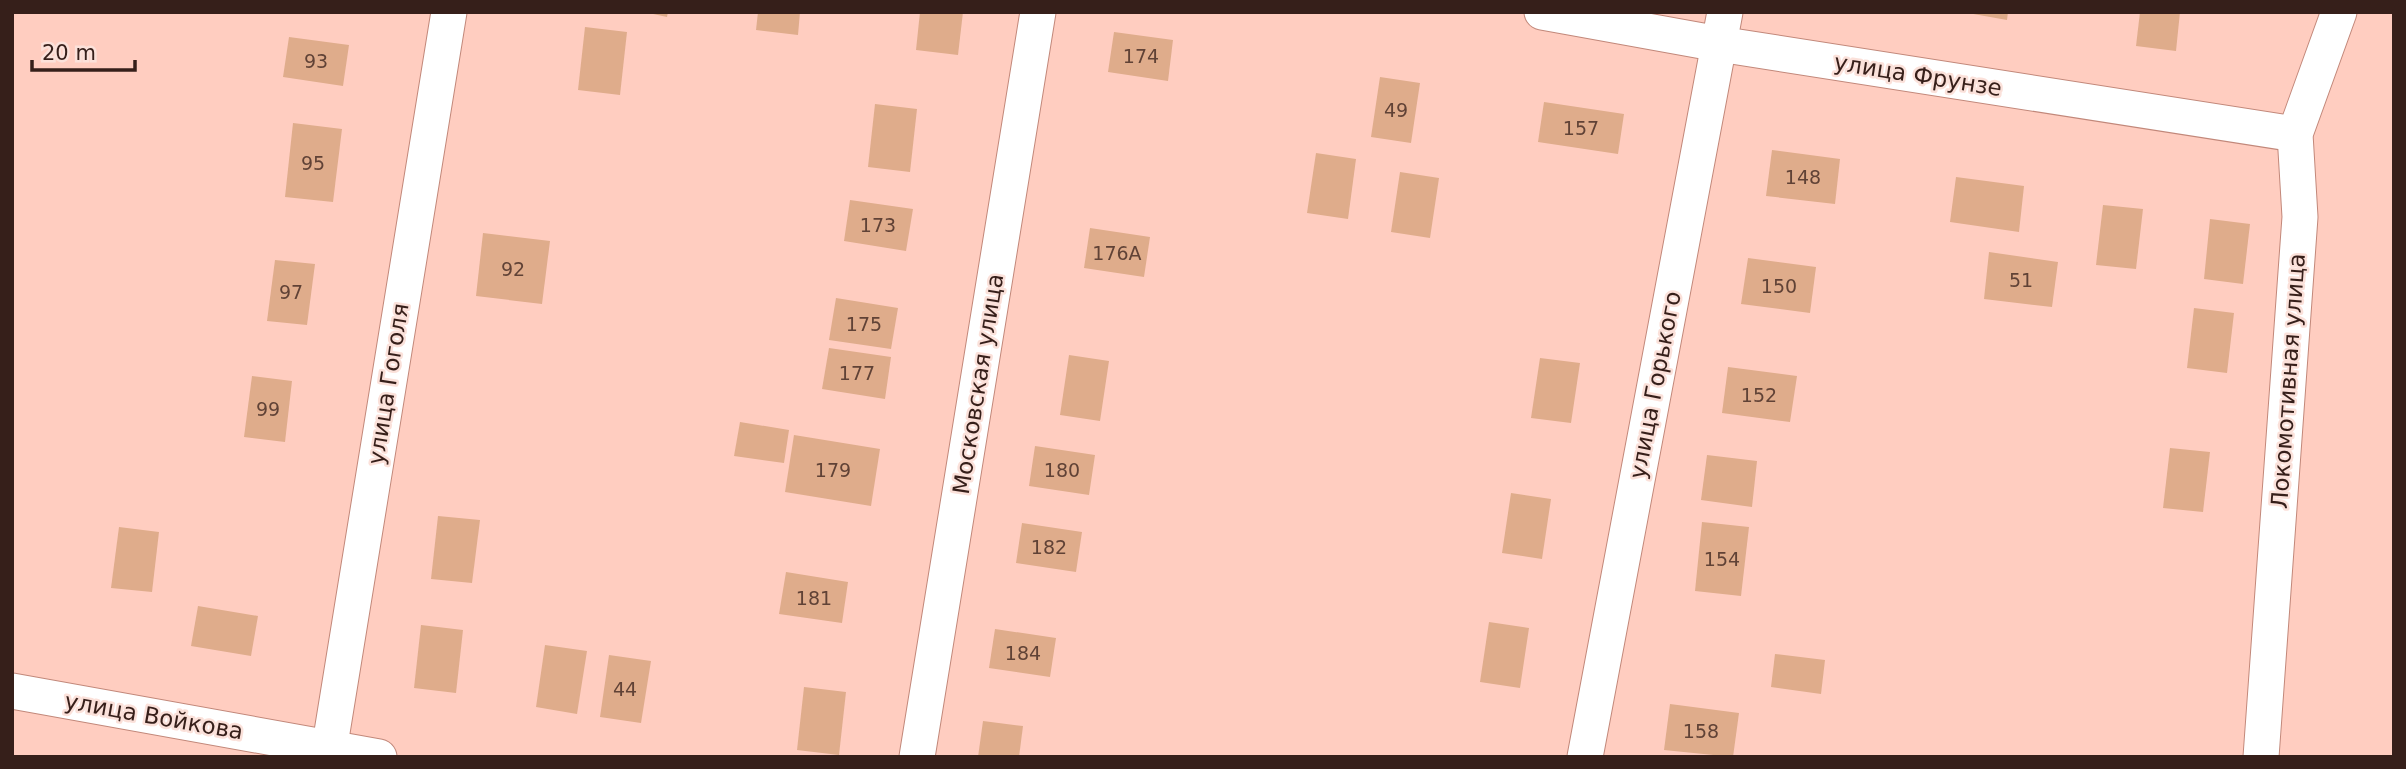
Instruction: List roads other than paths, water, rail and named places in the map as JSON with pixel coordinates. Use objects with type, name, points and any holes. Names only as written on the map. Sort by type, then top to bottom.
[{"type":"street","name":"улица Гоголя","points":[[328,752],[449,12]]},
{"type":"street","name":"Московская улица","points":[[917,757],[1038,12]]},
{"type":"street","name":"улица Фрунзе","points":[[1542,12],[1722,28],[2295,134]]},
{"type":"street","name":"Локомотивная улица","points":[[2261,757],[2300,217],[2295,134],[2339,12]]},
{"type":"street","name":"улица Горького","points":[[1585,757],[1722,28]]},
{"type":"street","name":"улица Войкова","points":[[12,691],[328,752],[379,757]]}]
